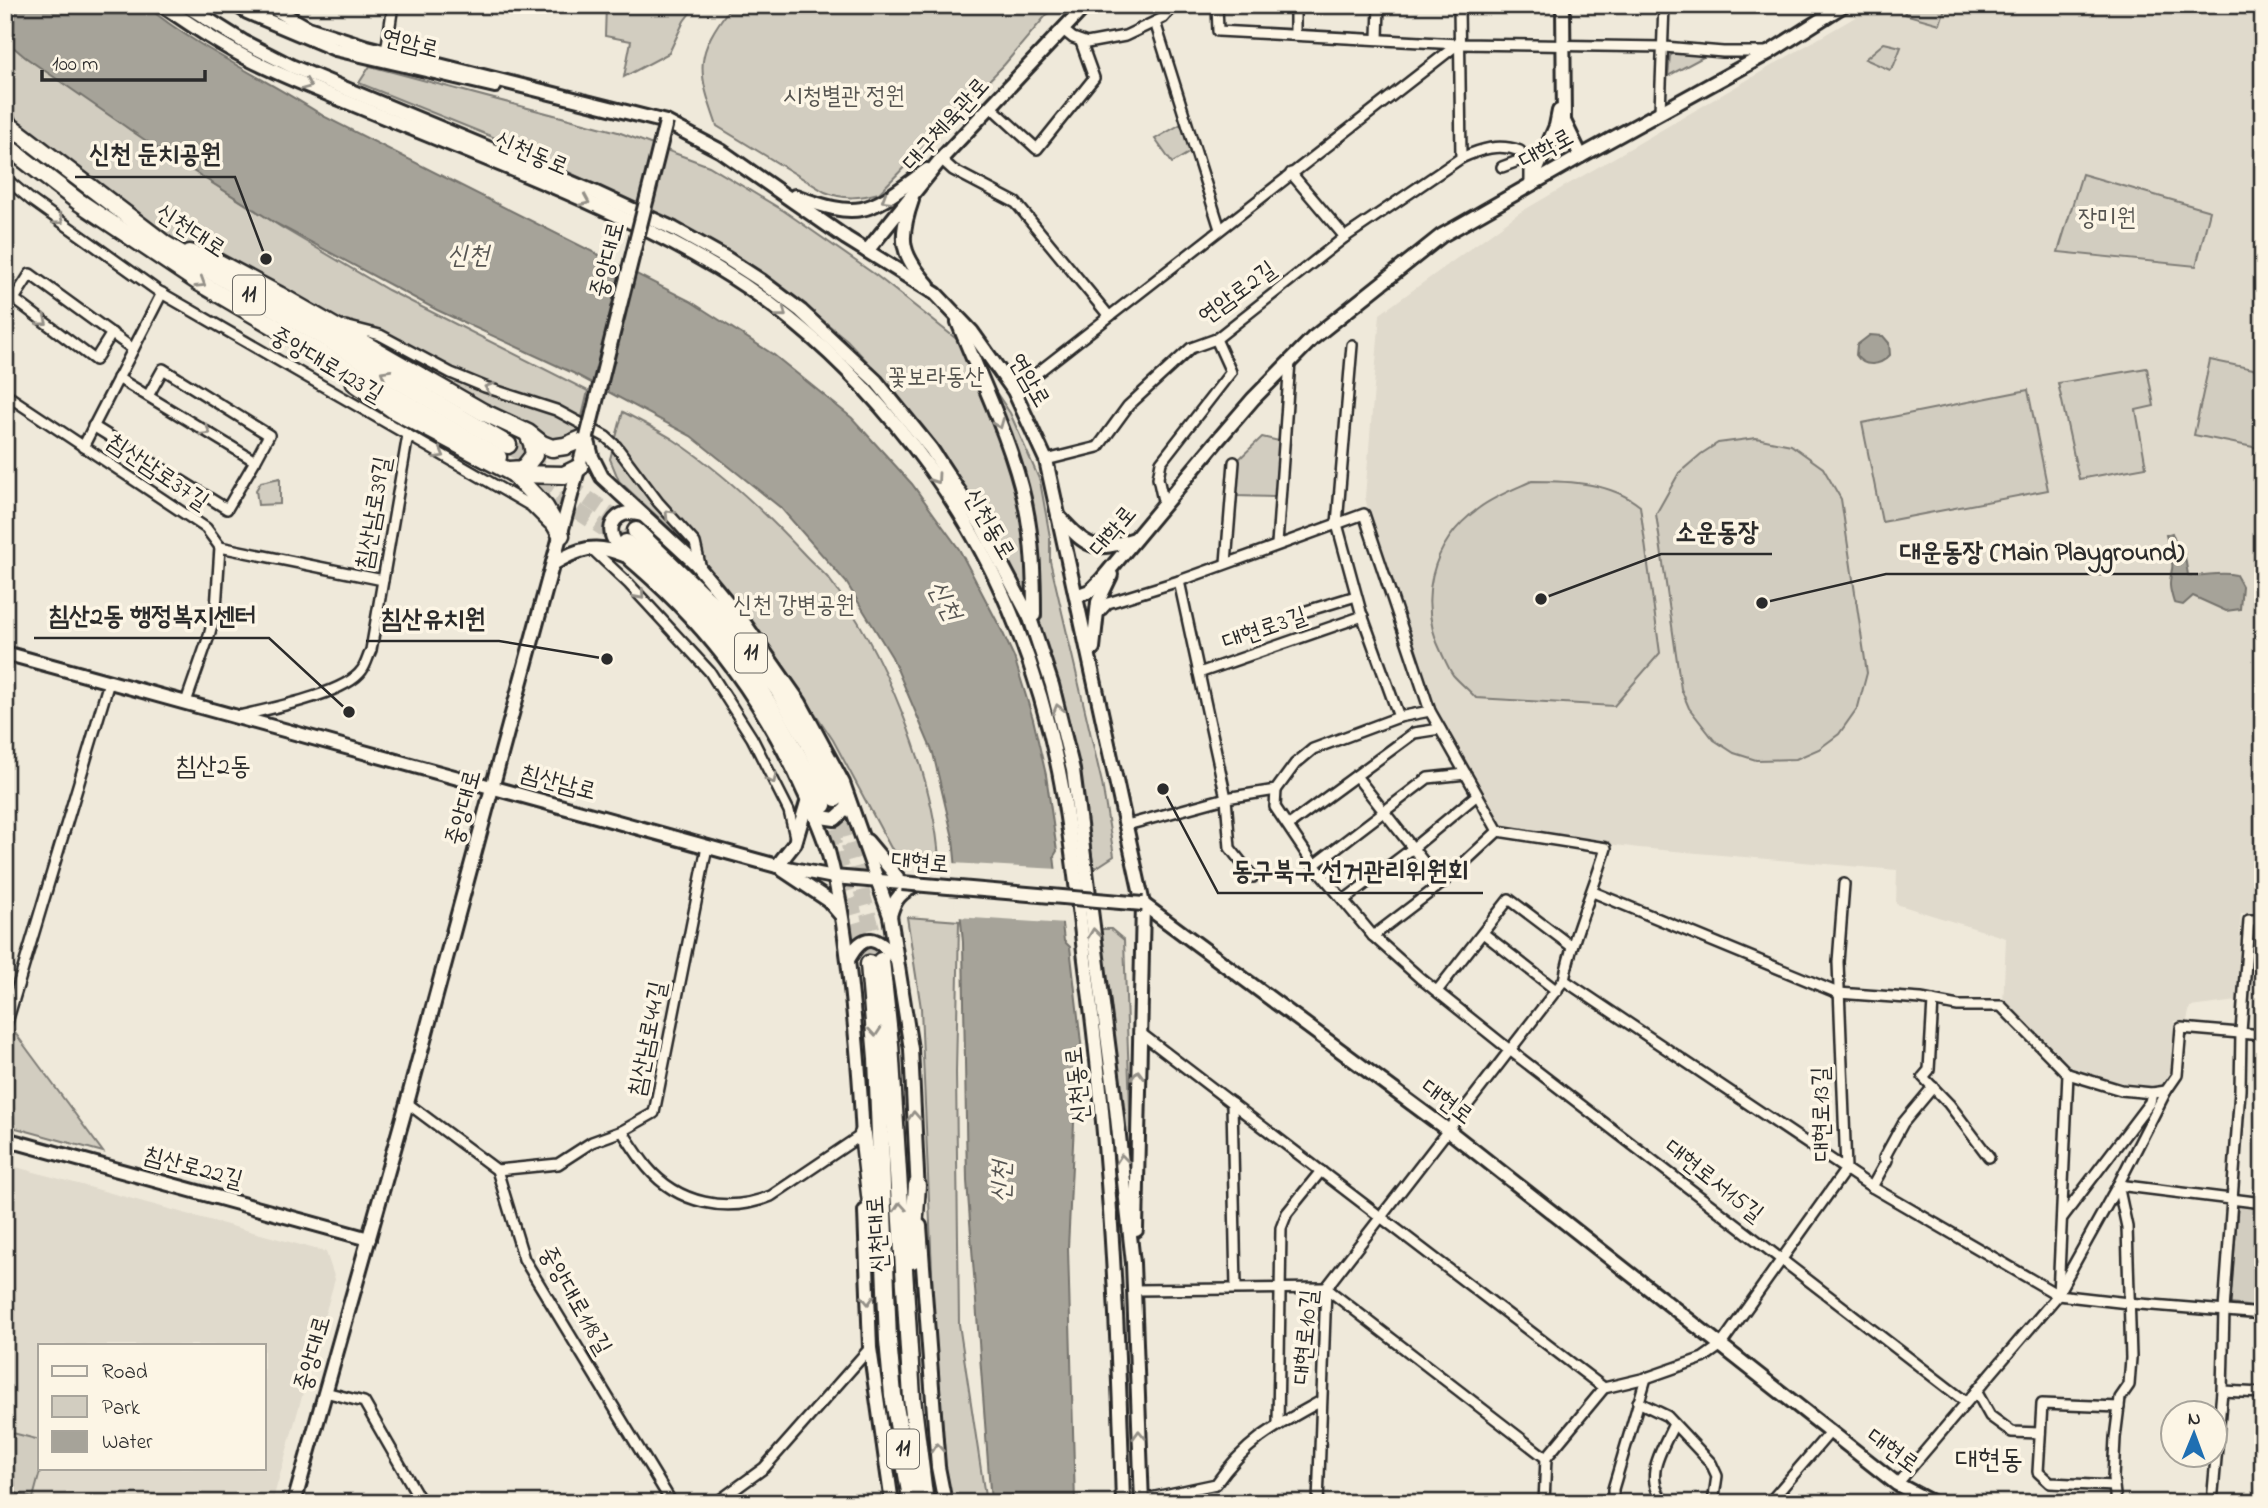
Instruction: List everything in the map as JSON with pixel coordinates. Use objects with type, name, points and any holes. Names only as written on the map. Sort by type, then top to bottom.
[{"type":"highway","name":"신천대로","points":[[5,121],[20,136],[166,245],[506,462]]},
{"type":"highway","name":"신천대로","points":[[9,149],[79,202],[200,283],[264,320],[395,411],[506,462]]},
{"type":"highway","points":[[166,245],[219,263],[483,412],[527,433],[542,444],[552,448],[565,446],[587,437]]},
{"type":"highway","points":[[506,462],[523,469],[528,465],[534,455],[533,443],[527,433]]},
{"type":"highway","points":[[506,462],[564,475],[580,467]]},
{"type":"highway","points":[[506,462],[545,507],[561,535]]},
{"type":"highway","name":"11","points":[[629,543],[710,623],[762,693],[829,800]]},
{"type":"highway","name":"신천대로","points":[[882,962],[890,1044],[912,1398],[925,1503]]},
{"type":"highway","name":"신천대로","points":[[882,962],[877,1058],[888,1340],[893,1395],[912,1503]]},
{"type":"highway","points":[[863,1134],[888,1340]]},
{"type":"highway","points":[[908,1332],[917,1185]]},
{"type":"main road","name":"신천동로","points":[[162,5],[223,45],[295,80],[628,220],[721,271],[772,305],[816,341],[904,434],[971,533],[1017,626],[1033,674],[1059,775],[1091,1003],[1110,1195],[1119,1334],[1123,1503]]},
{"type":"main road","name":"신천동로","points":[[184,5],[244,42],[291,66],[594,192],[674,229],[761,280],[801,311],[876,381],[931,449],[981,524],[1030,618],[1052,685],[1073,770],[1114,1090],[1135,1290],[1142,1501]]},
{"type":"main road","name":"연암로","points":[[236,5],[335,49],[476,83],[582,100]]},
{"type":"main road","name":"연암로","points":[[268,5],[308,28],[386,52],[666,121],[720,151],[867,251],[936,294],[972,332],[1014,391],[1046,460],[1143,904],[1135,1290]]},
{"type":"main road","name":"대구체육관로","points":[[867,251],[941,159],[1086,5]]},
{"type":"main road","points":[[1563,5],[1564,121],[1581,156]]},
{"type":"main road","name":"대학로","points":[[1076,596],[1090,591],[1115,565],[1223,433],[1290,361],[1338,316],[1441,236],[1531,183],[1563,168],[1769,52],[1844,5]]},
{"type":"main road","points":[[1531,183],[1556,126],[1563,86]]},
{"type":"main road","name":"중앙대로","points":[[294,1503],[407,1104],[580,467],[666,121]]},
{"type":"main road","points":[[775,188],[828,208],[860,210],[884,200],[941,159]]},
{"type":"main road","points":[[914,193],[904,229],[905,251],[911,266],[936,294]]},
{"type":"main road","points":[[955,315],[1008,446],[1025,502],[1034,561],[1034,615],[1017,626]]},
{"type":"main road","points":[[587,437],[592,457],[602,477],[702,571],[742,620],[800,703],[843,783],[777,866],[828,900],[842,918]]},
{"type":"main road","points":[[629,543],[612,538],[611,527],[614,520],[631,512],[643,515]]},
{"type":"main road","points":[[1058,516],[1081,540],[1096,548],[1136,538]]},
{"type":"main road","points":[[553,564],[591,548],[629,543]]},
{"type":"main road","points":[[1091,663],[1098,602],[1115,565]]},
{"type":"main road","name":"침산남로","points":[[5,653],[777,866],[834,877]]},
{"type":"main road","points":[[829,800],[863,836],[902,888],[893,904],[882,962]]},
{"type":"main road","points":[[829,800],[823,835],[842,918],[860,1076],[870,1348],[892,1503]]},
{"type":"main road","points":[[863,836],[890,916]]},
{"type":"main road","name":"대현로","points":[[834,877],[876,881],[902,888],[919,885],[1143,904],[1449,1131],[1896,1484],[1933,1503]]},
{"type":"main road","points":[[848,960],[856,945],[869,939],[882,942],[882,962],[911,1049],[917,1185],[932,1394],[938,1467],[945,1503]]},
{"type":"main road","name":"침산로22길","points":[[5,1139],[369,1239]]},
{"type":"street","points":[[386,52],[393,5]]},
{"type":"street","points":[[1062,30],[1081,42],[1093,43],[1125,36],[1163,18],[1174,5]]},
{"type":"street","points":[[1217,5],[1218,31],[1458,44],[1664,47],[1723,52],[1769,52]]},
{"type":"street","points":[[1295,5],[1295,35]]},
{"type":"street","points":[[1378,38],[1379,5]]},
{"type":"street","points":[[1460,5],[1458,44],[1461,158]]},
{"type":"street","points":[[1660,111],[1664,5]]},
{"type":"street","points":[[1155,22],[1220,229]]},
{"type":"street","points":[[991,107],[1037,149],[1094,78],[1081,42]]},
{"type":"street","points":[[1014,391],[1458,44]]},
{"type":"street","name":"연암로2길","points":[[1046,460],[1098,447],[1128,406],[1191,348],[1216,338],[1345,237],[1461,158],[1478,150],[1496,147],[1520,151]]},
{"type":"street","points":[[1502,167],[1526,158],[1530,163],[1531,183]]},
{"type":"street","points":[[941,159],[953,170],[1016,203],[1109,316]]},
{"type":"street","points":[[1291,173],[1345,237]]},
{"type":"street","name":"중앙대로123길","points":[[5,178],[31,200],[162,293],[531,506],[561,535]]},
{"type":"street","points":[[112,334],[95,360],[14,299],[30,274],[134,349]]},
{"type":"street","points":[[83,447],[162,293]]},
{"type":"street","points":[[328,323],[380,335],[451,373],[556,410],[606,438],[616,446],[658,502],[695,542],[702,571]]},
{"type":"street","points":[[1164,505],[1157,478],[1161,463],[1231,372],[1216,338]]},
{"type":"street","points":[[1352,345],[1337,524],[1356,596],[1399,717]]},
{"type":"street","points":[[1277,544],[1290,361]]},
{"type":"street","points":[[93,426],[227,509],[269,435],[163,369],[148,396]]},
{"type":"street","points":[[118,378],[255,461]]},
{"type":"street","name":"침산남로37길","points":[[5,394],[205,528],[220,547]]},
{"type":"street","name":"침산남로39길","points":[[238,717],[317,695],[343,685],[361,672],[371,650],[408,435]]},
{"type":"street","points":[[1226,563],[1234,462]]},
{"type":"street","points":[[1096,617],[1108,603],[1179,581],[1364,514],[1430,711],[1498,831]]},
{"type":"street","points":[[186,702],[216,609],[220,547],[383,580]]},
{"type":"street","points":[[591,548],[629,584],[710,672],[752,738],[789,811],[795,844]]},
{"type":"street","points":[[1108,580],[1117,593],[1125,597]]},
{"type":"street","points":[[1179,581],[1199,673]]},
{"type":"street","points":[[1300,613],[1356,596]]},
{"type":"street","name":"대현로3길","points":[[1253,877],[1230,848],[1226,798],[1199,673],[1363,617]]},
{"type":"street","points":[[5,1029],[109,682]]},
{"type":"street","points":[[1127,825],[1226,798],[1276,790],[1296,764],[1313,749],[1399,717],[1430,711]]},
{"type":"street","points":[[1289,825],[1414,733],[1440,729]]},
{"type":"street","points":[[1314,865],[1428,778],[1466,774]]},
{"type":"street","points":[[1356,776],[1441,884]]},
{"type":"street","name":"대현로서15길","points":[[1276,790],[1275,807],[1314,865],[1373,936],[1511,1051],[1966,1402]]},
{"type":"street","points":[[1344,900],[1477,795]]},
{"type":"street","points":[[1373,936],[1441,884],[1498,831]]},
{"type":"street","points":[[1498,831],[1606,848],[1593,892],[1571,946],[1564,980],[1872,1187],[2058,1295],[2263,1314]]},
{"type":"street","name":"침산남로44길","points":[[497,1170],[558,1164],[592,1142],[622,1131],[654,1113],[707,847]]},
{"type":"street","name":"대현로13길","points":[[1720,1346],[1846,1169],[1838,993],[1844,884]]},
{"type":"street","points":[[1593,892],[1838,993],[1933,1001],[1958,1006],[2001,1006],[2068,1074],[2121,1090],[2152,1093],[2166,1091]]},
{"type":"street","points":[[1437,991],[1509,899],[1571,946]]},
{"type":"street","points":[[2212,1503],[2222,1391],[2224,1310],[2249,920],[2263,920]]},
{"type":"street","points":[[1483,933],[1556,991]]},
{"type":"street","name":"대현로10길","points":[[1318,1503],[1326,1288],[1564,980]]},
{"type":"street","points":[[1933,1001],[1929,1070],[1923,1077],[1949,1104],[1989,1157]]},
{"type":"street","points":[[1896,1484],[2058,1295],[2177,1075],[2181,1028],[2263,1035]]},
{"type":"street","points":[[1139,1032],[1604,1388]]},
{"type":"street","points":[[2058,1295],[2068,1074]]},
{"type":"street","points":[[1872,1187],[1903,1124],[1933,1087]]},
{"type":"street","points":[[2061,1219],[2150,1102],[2152,1093]]},
{"type":"street","points":[[1232,1102],[1236,1287]]},
{"type":"street","points":[[407,1104],[497,1170]]},
{"type":"street","points":[[622,1131],[649,1169],[680,1195],[725,1206],[760,1201],[771,1196],[863,1134]]},
{"type":"street","name":"중앙대로118길","points":[[497,1170],[524,1259],[672,1503]]},
{"type":"street","points":[[1278,1425],[1283,1219],[1321,1171]]},
{"type":"street","points":[[2118,1185],[2263,1202]]},
{"type":"street","points":[[2116,1503],[2114,1486],[2119,1407],[2120,1398],[2129,1385],[2131,1358],[2127,1303],[2127,1227],[2118,1185]]},
{"type":"street","points":[[1135,1290],[1326,1288],[1546,1458]]},
{"type":"street","points":[[1544,1503],[1546,1458],[1604,1388],[1646,1378],[1703,1358],[1720,1346]]},
{"type":"street","points":[[716,1503],[764,1468],[870,1348]]},
{"type":"street","points":[[1613,1503],[1613,1489],[1646,1378]]},
{"type":"street","points":[[1976,1391],[1990,1416],[2012,1432],[2040,1433]]},
{"type":"street","points":[[2222,1391],[2263,1394]]},
{"type":"street","points":[[326,1392],[364,1402],[422,1503]]},
{"type":"street","name":"신천동로","points":[[1142,1501],[1216,1484],[1252,1442],[1321,1401]]},
{"type":"street","points":[[1638,1402],[1667,1416],[1711,1462],[1717,1476],[1713,1503]]},
{"type":"street","points":[[2114,1486],[2050,1483],[2038,1472],[2040,1433],[2042,1404],[2119,1407]]},
{"type":"street","points":[[1665,1503],[1655,1490],[1653,1478],[1674,1423]]},
{"type":"street","points":[[1769,1503],[1830,1432]]},
{"type":"shaded area","points":[[1876,5],[2263,5],[2263,914],[2241,913],[2237,1001],[2190,1007],[2187,1021],[2175,1021],[2172,1075],[2158,1087],[2097,1077],[2059,1060],[2003,1006],[2006,938],[1896,904],[1897,870],[1639,848],[1499,830],[1464,769],[1434,703],[1368,510],[1365,497],[1380,314],[1519,213]]},
{"type":"shaded area","points":[[5,1164],[326,1252],[335,1279],[272,1503],[5,1503]]},
{"type":"green space","points":[[606,5],[696,5],[684,21],[669,53],[624,77],[631,41],[605,36]]},
{"type":"green space","name":"시청별관 정원","points":[[732,5],[1055,5],[1004,65],[879,193],[852,197],[825,192],[717,126],[706,90],[703,63],[711,37]]},
{"type":"green space","points":[[1909,5],[1946,5],[1940,24],[1904,14]]},
{"type":"green space","points":[[5,32],[129,129],[281,227],[388,290],[588,391],[578,434],[559,447],[146,228],[5,118]]},
{"type":"green space","points":[[1884,43],[1901,47],[1890,70],[1865,59]]},
{"type":"green space","points":[[1676,51],[1707,55],[1668,76],[1670,56]]},
{"type":"green space","name":"꽃보라동산","points":[[370,66],[618,132],[709,166],[784,211],[877,276],[964,345],[1010,413],[1040,481],[1050,537],[1050,561],[1102,783],[1114,856],[1094,869],[1079,778],[1041,627],[996,540],[963,485],[887,383],[847,340],[792,295],[675,224],[515,146],[359,83]]},
{"type":"green space","points":[[1183,123],[1192,151],[1172,163],[1155,139]]},
{"type":"green space","name":"장미원","points":[[2082,174],[2210,211],[2196,266],[2058,252]]},
{"type":"green space","points":[[2210,360],[2263,371],[2263,449],[2194,435]]},
{"type":"green space","points":[[2147,368],[2154,406],[2136,410],[2146,467],[2079,479],[2058,383]]},
{"type":"green space","points":[[2028,390],[2048,490],[1882,522],[1862,423]]},
{"type":"green space","name":"신천 강변공원","points":[[623,412],[674,440],[742,492],[829,579],[849,607],[886,675],[916,751],[935,825],[939,859],[903,857],[891,848],[833,740],[770,646],[686,543],[619,481],[610,459]]},
{"type":"green space","points":[[1262,437],[1279,441],[1275,497],[1235,496],[1236,462]]},
{"type":"green space","points":[[1756,438],[1791,445],[1823,468],[1841,499],[1867,673],[1858,707],[1839,734],[1819,749],[1796,759],[1756,760],[1734,753],[1714,740],[1689,708],[1681,689],[1656,514],[1679,473],[1701,454],[1718,443]]},
{"type":"green space","points":[[280,478],[280,504],[258,505],[256,490],[261,482]]},
{"type":"green space","points":[[1532,481],[1575,483],[1602,488],[1616,492],[1640,506],[1660,653],[1614,706],[1476,698],[1453,675],[1435,636],[1430,615],[1432,575],[1449,538],[1462,522],[1479,508]]},
{"type":"green space","points":[[907,917],[959,921],[956,1073],[959,1324],[986,1503],[950,1503],[948,1496],[934,1319],[921,1008]]},
{"type":"green space","points":[[1100,929],[1111,929],[1124,940],[1133,1192],[1130,1195]]},
{"type":"green space","points":[[7,1022],[103,1152],[5,1125]]},
{"type":"green space","points":[[2238,1203],[2263,1206],[2263,1308],[2230,1304]]},
{"type":"green space","points":[[5,1431],[38,1439],[38,1470],[40,1470],[33,1498],[5,1490]]},
{"type":"water","name":"신천","points":[[5,5],[145,5],[210,50],[325,117],[690,301],[774,355],[852,418],[912,484],[959,549],[1014,657],[1033,719],[1046,775],[1057,851],[1054,856],[1064,941],[1070,947],[1083,1060],[1083,1094],[1075,1103],[1068,1248],[1075,1503],[991,1503],[967,1181],[963,942],[953,838],[933,753],[892,657],[846,582],[781,508],[691,436],[573,373],[437,310],[277,224],[155,147],[25,57],[5,40]]},
{"type":"water","points":[[1870,335],[1883,336],[1889,343],[1890,355],[1877,363],[1868,364],[1856,355],[1857,345]]},
{"type":"water","points":[[2172,533],[2184,551],[2188,575],[2236,575],[2242,586],[2240,609],[2226,611],[2193,596],[2183,605],[2174,603],[2170,586],[2172,562],[2166,535]]},
{"type":"pier","points":[[952,863],[1059,869],[1066,924],[957,917]]},
{"type":"tunnel","points":[[508,445],[636,531]]},
{"type":"tunnel","points":[[517,471],[621,540]]},
{"type":"tunnel","points":[[836,798],[881,961]]},
{"type":"tunnel","points":[[823,807],[869,964]]},
{"type":"place","name":"신천 둔치공원","points":[[266,259]]},
{"type":"place","name":"소운동장","points":[[1541,599]]},
{"type":"place","name":"대운동장 (Main Playground)","points":[[1762,603]]},
{"type":"place","name":"침산유치원","points":[[607,659]]},
{"type":"place","name":"침산2동 행정복지센터","points":[[349,712]]},
{"type":"place","name":"동구북구 선거관리위원회","points":[[1163,789]]},
{"type":"district","name":"침산2동","points":[[213,768]]},
{"type":"district","name":"대현동","points":[[1989,1461]]}]
